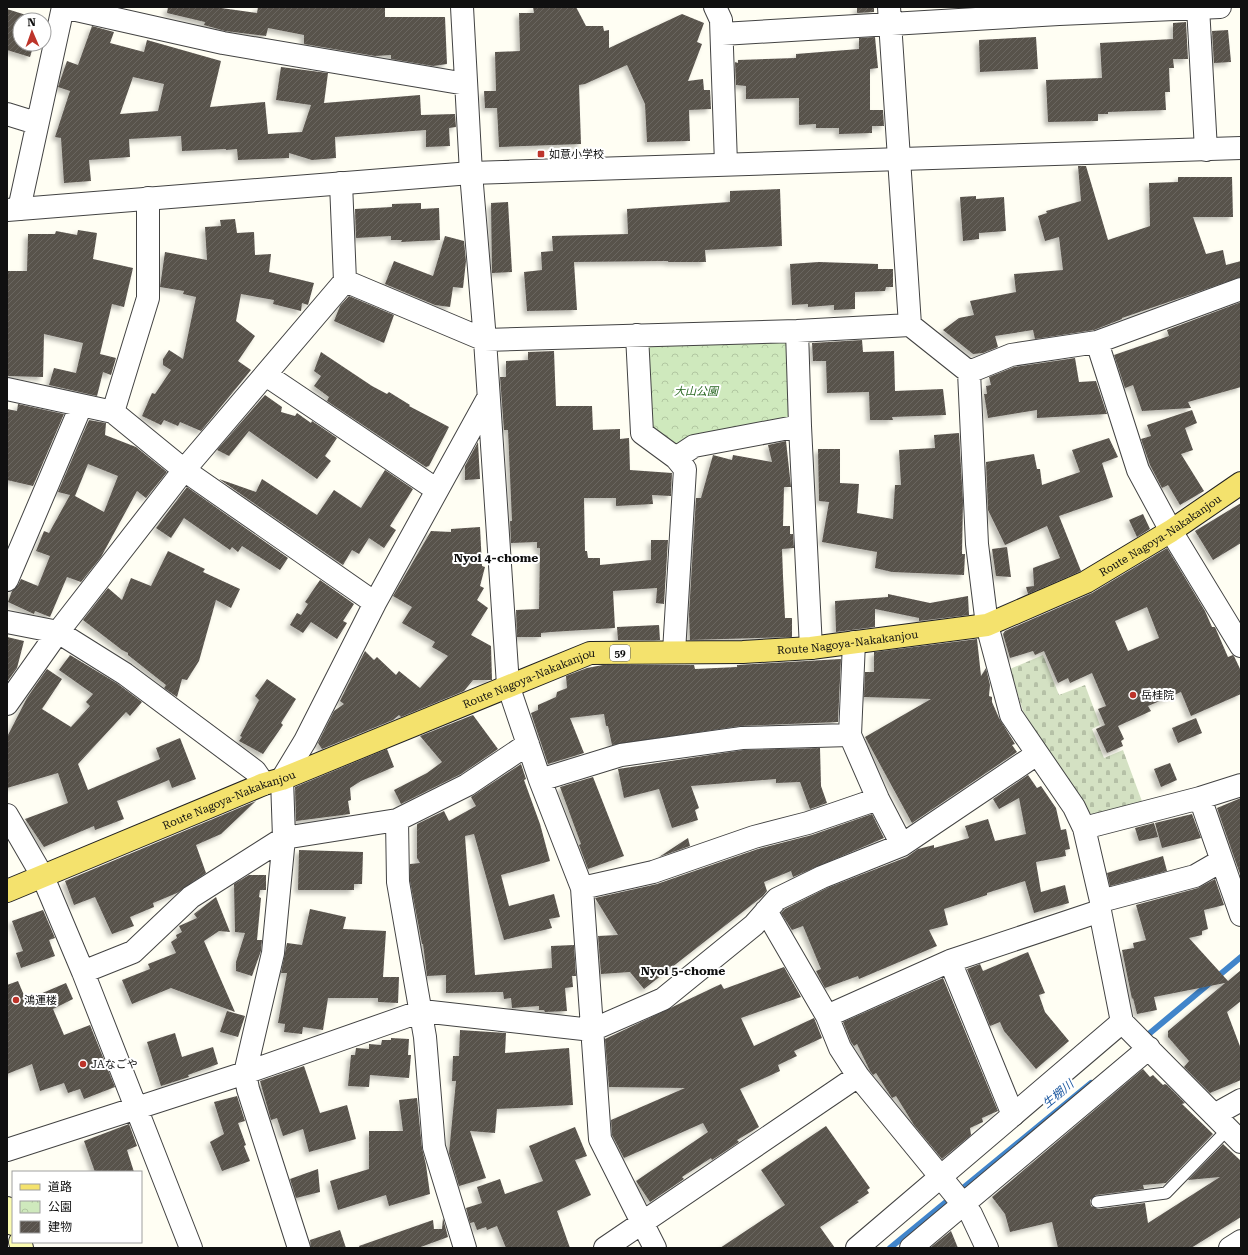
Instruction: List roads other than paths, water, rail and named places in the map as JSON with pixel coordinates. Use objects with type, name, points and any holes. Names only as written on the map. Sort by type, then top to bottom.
[{"type":"main road","name":"Route Nagoya-Nakakanjou","points":[[7,892],[273,781],[590,653],[743,652],[811,648],[987,625],[1086,582],[1170,531],[1241,482]]},
{"type":"main road","points":[[7,1208],[12,1221]]},
{"type":"street","points":[[466,84],[223,43],[63,7],[36,123],[13,209],[471,173],[726,164],[899,161],[1241,148]]},
{"type":"street","points":[[462,7],[471,173],[485,340],[508,685],[540,780],[582,888],[600,1139],[655,1248]]},
{"type":"street","points":[[715,7],[721,20],[722,34],[726,164]]},
{"type":"street","points":[[1198,7],[1206,150]]},
{"type":"street","points":[[722,34],[890,15],[1220,7]]},
{"type":"street","points":[[890,15],[910,325]]},
{"type":"street","points":[[7,114],[36,123]]},
{"type":"street","points":[[7,704],[58,632],[184,470],[345,281],[341,183]]},
{"type":"street","points":[[113,412],[148,298],[148,198]]},
{"type":"street","points":[[345,281],[485,340],[797,331],[910,325],[969,372],[976,544],[987,625],[1011,715],[1074,807],[1084,828],[1101,906],[1137,1037],[1228,1128],[1241,1100]]},
{"type":"street","points":[[969,372],[1011,355],[1097,342],[1241,289]]},
{"type":"street","points":[[797,331],[811,648]]},
{"type":"street","points":[[637,335],[642,432],[676,458],[685,469],[674,652]]},
{"type":"street","points":[[1097,342],[1138,470],[1170,531],[1241,646]]},
{"type":"street","points":[[266,375],[437,490]]},
{"type":"street","points":[[7,389],[113,412],[184,470],[375,603]]},
{"type":"street","points":[[299,1248],[248,1089],[245,1073],[273,953],[284,838],[273,781],[305,741],[375,603],[488,398]]},
{"type":"street","points":[[7,580],[81,406]]},
{"type":"street","points":[[676,458],[694,446],[800,426]]},
{"type":"street","points":[[7,622],[58,632],[125,674],[255,771],[273,781]]},
{"type":"street","points":[[854,642],[850,735],[878,799],[902,845]]},
{"type":"street","points":[[540,780],[621,755],[742,738],[850,735]]},
{"type":"street","points":[[83,972],[133,952],[191,897],[284,838],[397,820],[467,786],[528,744]]},
{"type":"street","points":[[7,1150],[245,1073],[422,1011],[592,1030],[663,999],[754,925],[777,899],[822,877],[902,845],[1037,754]]},
{"type":"street","points":[[1084,828],[1200,798],[1241,785]]},
{"type":"street","points":[[1200,798],[1241,914]]},
{"type":"street","points":[[582,888],[653,872],[754,837],[808,823],[878,799]]},
{"type":"street","points":[[7,815],[43,877],[137,1107],[191,1248]]},
{"type":"street","points":[[397,820],[398,882],[422,1011],[434,1147],[465,1248]]},
{"type":"street","points":[[827,1016],[950,961],[1101,906],[1195,876],[1221,861]]},
{"type":"street","points":[[766,911],[827,1016],[840,1048],[858,1076],[953,1194],[971,1214],[987,1248]]},
{"type":"street","points":[[950,961],[1013,1116]]},
{"type":"street","points":[[911,1248],[1013,1116],[1137,1037]]},
{"type":"street","points":[[858,1248],[953,1194],[1137,1037]]},
{"type":"street","points":[[605,1248],[858,1076]]},
{"type":"street","points":[[1230,1248],[1241,1241]]},
{"type":"lane","points":[[1098,1202],[1166,1193],[1228,1128]]},
{"type":"waterway","name":"生棚川","points":[[1144,1038],[1241,957]]},
{"type":"waterway","name":"生棚川","points":[[890,1248],[1091,1083]]},
{"type":"place","name":"如意小学校","points":[[541,154]]},
{"type":"place","name":"岳桂院","points":[[1133,695]]},
{"type":"place","name":"鴻運楼","points":[[16,1000]]},
{"type":"place","name":"JAなごや","points":[[83,1064]]},
{"type":"district","name":"Nyoi 4-chome","points":[[496,558]]},
{"type":"district","name":"Nyoi 5-chome","points":[[683,971]]},
{"type":"park label","name":"大山公園","points":[[696,391]]}]
